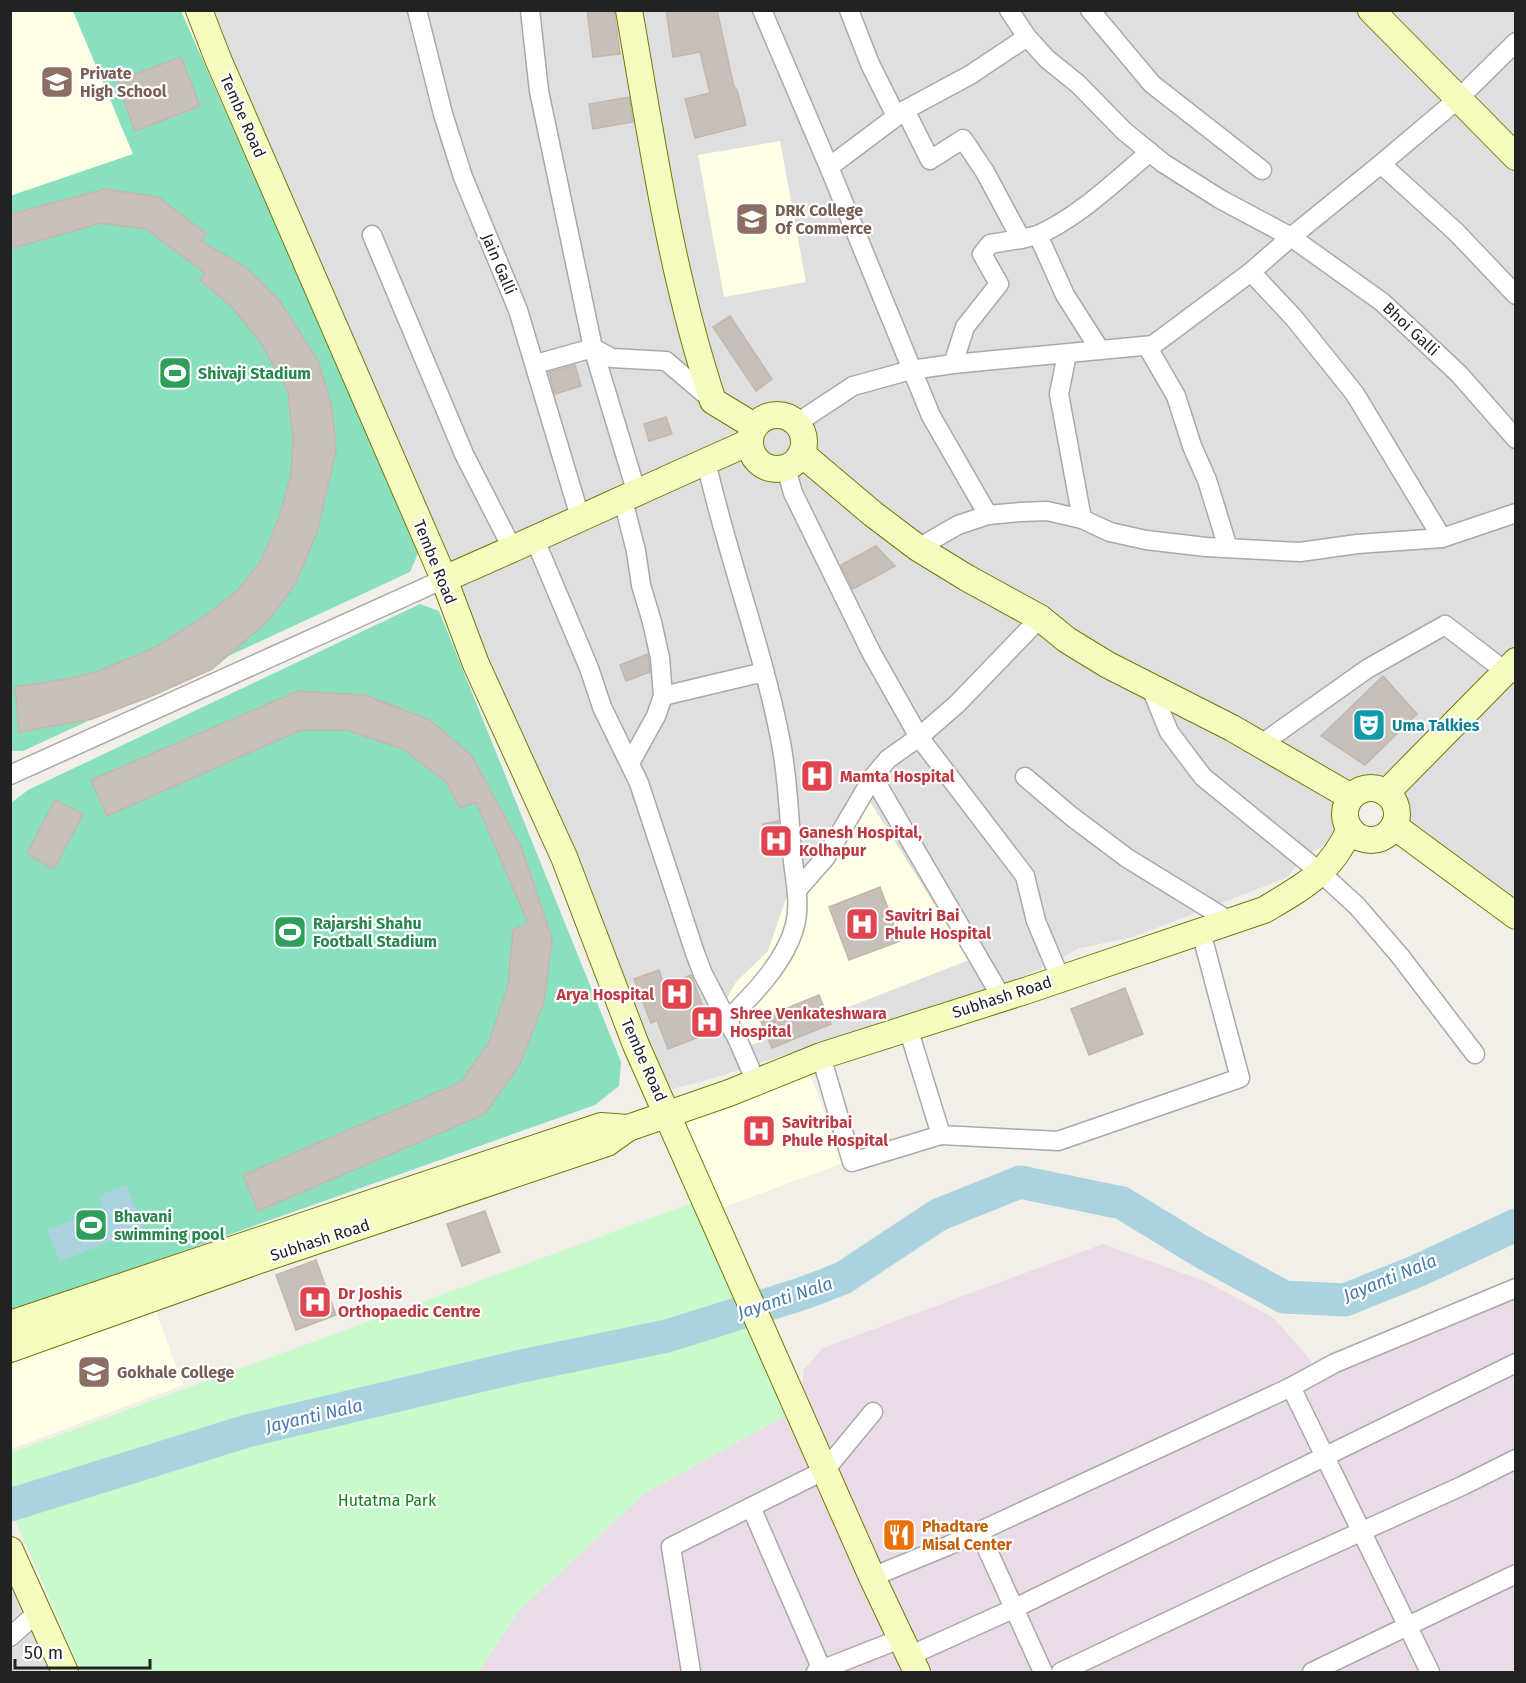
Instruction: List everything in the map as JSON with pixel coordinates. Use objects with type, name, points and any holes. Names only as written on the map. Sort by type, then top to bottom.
[{"type":"main road","name":"Tembe Road","points":[[199,10],[218,59],[444,579],[476,664],[564,857],[636,1045],[909,1656]]},
{"type":"main road","points":[[444,579],[524,545],[580,517],[630,497],[706,461],[752,434],[760,420],[775,414],[791,418],[797,423],[804,438],[794,461],[771,469],[758,462],[754,456],[752,434],[713,401],[698,355],[680,284],[629,10]]},
{"type":"main road","points":[[1371,10],[1515,156]]},
{"type":"main road","points":[[794,461],[873,514],[918,548],[1040,618],[1068,640],[1108,665],[1232,728],[1351,797]]},
{"type":"main road","points":[[1386,793],[1510,666]]},
{"type":"main road","points":[[1365,788],[1374,788],[1386,793],[1394,802],[1397,810],[1394,826],[1381,838],[1364,839],[1350,829],[1345,813],[1351,797],[1365,788]]},
{"type":"main road","points":[[1394,826],[1515,916]]},
{"type":"main road","name":"Subhash Road","points":[[10,1349],[268,1257],[607,1143],[628,1128],[821,1056],[1264,910],[1299,890],[1321,873],[1340,850],[1350,829]]},
{"type":"main road","name":"Subhash Road","points":[[10,1324],[601,1126],[628,1128]]},
{"type":"main road","points":[[10,1550],[65,1672]]},
{"type":"street","name":"Jain Galli","points":[[417,10],[443,114],[463,177],[518,310],[580,517]]},
{"type":"street","points":[[530,10],[539,91],[593,348],[630,497],[641,585],[660,658],[663,696],[656,716],[630,763]]},
{"type":"street","points":[[762,10],[931,416],[988,515]]},
{"type":"street","points":[[849,10],[870,64],[930,160],[963,139],[1029,237],[1100,350]]},
{"type":"street","name":"Bhoi Galli","points":[[1009,10],[1027,37],[1047,59],[1078,84],[1124,131],[1163,163],[1220,199],[1291,237],[1383,302],[1459,374],[1515,439]]},
{"type":"street","points":[[1090,10],[1152,84],[1262,170]]},
{"type":"street","points":[[829,167],[900,113],[970,75],[1027,37]]},
{"type":"street","points":[[797,423],[853,386],[911,370],[1153,345],[1251,273],[1291,237],[1382,164],[1458,99],[1515,42]]},
{"type":"street","points":[[953,364],[965,327],[999,284],[982,254],[990,244],[1029,237],[1056,227],[1078,212],[1150,152]]},
{"type":"street","points":[[1382,164],[1456,231],[1515,295]]},
{"type":"street","points":[[372,235],[464,454],[524,545],[589,668],[602,707],[639,783],[703,974],[737,1038],[756,1082]]},
{"type":"street","points":[[1251,273],[1300,326],[1355,394],[1442,538]]},
{"type":"street","points":[[1147,346],[1176,396],[1228,548]]},
{"type":"street","points":[[536,364],[593,348],[612,358],[666,361],[713,401]]},
{"type":"street","points":[[1066,354],[1059,394],[1082,519]]},
{"type":"street","points":[[706,461],[781,741],[788,783],[792,854],[797,890],[796,924],[785,950],[775,967],[727,1020]]},
{"type":"street","points":[[794,461],[793,493],[871,652],[919,737],[1024,876],[1036,921],[1060,978]]},
{"type":"street","points":[[918,548],[958,525],[988,515],[1047,511],[1082,519],[1110,532],[1146,540],[1300,552],[1357,544],[1442,538],[1515,513]]},
{"type":"street","points":[[10,775],[444,579]]},
{"type":"street","points":[[797,890],[826,857],[873,777],[888,759],[919,737],[965,696],[1040,618]]},
{"type":"street","points":[[1260,745],[1367,669],[1445,625],[1510,666]]},
{"type":"street","points":[[663,696],[764,672]]},
{"type":"street","points":[[1150,688],[1169,732],[1203,777],[1321,873],[1357,906],[1400,956],[1474,1054]]},
{"type":"street","points":[[873,777],[1002,998]]},
{"type":"street","points":[[1025,777],[1071,816],[1127,858],[1232,922]]},
{"type":"street","points":[[821,1056],[852,1162],[941,1135],[1059,1141],[1240,1078],[1201,932]]},
{"type":"street","points":[[908,1028],[941,1135]]},
{"type":"street","points":[[872,1577],[979,1531],[1291,1387],[1335,1364],[1515,1288]]},
{"type":"street","points":[[751,1507],[819,1671],[909,1656],[1013,1609],[1515,1363]]},
{"type":"street","points":[[1291,1387],[1430,1672]]},
{"type":"street","points":[[691,1672],[671,1547],[825,1470],[873,1412]]},
{"type":"street","points":[[1061,1672],[1464,1485],[1515,1459]]},
{"type":"street","points":[[979,1531],[1042,1672]]},
{"type":"street","points":[[1312,1672],[1515,1574]]},
{"type":"street","points":[[10,1637],[38,1612]]},
{"type":"shaded area","name":"Private High School","points":[[10,11],[73,11],[133,154],[11,196]]},
{"type":"shaded area","points":[[199,11],[1515,11],[1515,917],[1394,826],[1396,808],[1392,799],[1386,793],[1367,786],[1348,795],[1345,794],[1345,813],[1350,829],[1331,843],[1307,854],[1286,878],[1133,937],[1080,948],[1021,978],[714,1078],[672,1089],[626,1020]]},
{"type":"shaded area","name":"DRK College Of Commerce","points":[[780,141],[806,282],[724,297],[698,155]]},
{"type":"shaded area","name":"Savitri Bai Phule Hospital","points":[[869,800],[969,960],[751,1045],[741,1036],[727,998],[736,982],[768,951],[786,898],[816,855],[848,815]]},
{"type":"shaded area","name":"Savitribai Phule Hospital","points":[[802,1053],[843,1163],[716,1210],[675,1100]]},
{"type":"shaded area","points":[[1103,1244],[1207,1282],[1275,1319],[1320,1372],[1515,1290],[1515,1672],[479,1672],[518,1612],[644,1494],[799,1408],[804,1369],[823,1348]]},
{"type":"shaded area","name":"Gokhale College","points":[[154,1306],[183,1385],[11,1449],[11,1359]]},
{"type":"shaded area","points":[[11,1577],[55,1672],[11,1672]]},
{"type":"green space","name":"Shivaji Stadium","points":[[73,11],[181,11],[419,551],[410,572],[23,751],[10,751],[10,196],[133,154]]},
{"type":"green space","name":"Rajarshi Shahu Football Stadium","points":[[420,604],[439,611],[621,1062],[619,1086],[595,1105],[11,1312],[11,803],[28,790]]},
{"type":"green space","name":"Hutatma Park","points":[[703,1199],[799,1408],[644,1494],[518,1612],[479,1672],[81,1672],[11,1510],[10,1453]]},
{"type":"water","points":[[126,1185],[144,1227],[60,1262],[47,1230],[103,1207],[99,1196]]},
{"type":"building","points":[[587,10],[614,10],[620,54],[593,57]]},
{"type":"building","points":[[666,10],[717,10],[734,87],[737,90],[746,125],[695,138],[685,99],[710,93],[700,52],[673,57]]},
{"type":"building","points":[[181,57],[200,106],[135,131],[117,81]]},
{"type":"building","points":[[629,97],[633,122],[593,129],[589,104]]},
{"type":"building","points":[[105,189],[158,197],[207,234],[201,241],[247,268],[280,301],[318,361],[332,407],[336,452],[317,532],[295,585],[269,620],[212,669],[154,695],[92,719],[19,732],[15,687],[67,679],[99,671],[154,648],[208,614],[238,590],[261,561],[279,518],[291,474],[293,440],[288,392],[259,340],[230,305],[200,280],[205,273],[146,229],[101,223],[10,249],[10,214]]},
{"type":"building","points":[[730,316],[772,379],[756,391],[713,327]]},
{"type":"building","points":[[575,365],[581,386],[555,394],[549,372]]},
{"type":"building","points":[[666,417],[672,434],[649,441],[644,424]]},
{"type":"building","points":[[876,546],[895,566],[853,589],[841,565]]},
{"type":"building","points":[[648,654],[650,672],[626,681],[620,665]]},
{"type":"building","name":"Uma Talkies","points":[[1383,676],[1417,714],[1365,765],[1321,736]]},
{"type":"building","points":[[298,691],[365,695],[430,720],[472,756],[522,849],[552,938],[544,1002],[520,1064],[485,1114],[258,1211],[243,1175],[461,1082],[489,1042],[508,986],[513,930],[528,923],[476,802],[460,808],[446,782],[403,749],[347,730],[301,730],[107,816],[91,780]]},
{"type":"building","points":[[55,800],[83,814],[54,869],[27,854]]},
{"type":"building","points":[[778,821],[781,854],[768,856],[763,824]]},
{"type":"building","points":[[880,887],[900,941],[849,960],[829,907]]},
{"type":"building","points":[[659,970],[664,985],[691,975],[705,1012],[709,1010],[717,1030],[668,1049],[657,1020],[651,1023],[634,979]]},
{"type":"building","points":[[1125,988],[1143,1034],[1089,1055],[1071,1009]]},
{"type":"building","points":[[819,995],[831,1024],[772,1048],[760,1019]]},
{"type":"building","points":[[485,1211],[500,1252],[462,1266],[447,1224]]},
{"type":"building","points":[[316,1260],[336,1315],[296,1330],[276,1275]]},
{"type":"waterway","name":"Jayanti Nala","points":[[10,1505],[247,1431],[517,1367],[667,1336],[804,1293],[843,1278],[938,1215],[1020,1182],[1122,1203],[1202,1252],[1284,1297],[1345,1300],[1417,1271],[1516,1225]]},
{"type":"place","name":"Private High School","points":[[57,82]]},
{"type":"place","name":"DRK College Of Commerce","points":[[752,219]]},
{"type":"place","name":"Shivaji Stadium","points":[[175,373]]},
{"type":"place","name":"Uma Talkies","points":[[1369,725]]},
{"type":"place","name":"Mamta Hospital","points":[[817,776]]},
{"type":"place","name":"Ganesh Hospital, Kolhapur","points":[[776,841]]},
{"type":"place","name":"Savitri Bai Phule Hospital","points":[[862,924]]},
{"type":"place","name":"Rajarshi Shahu Football Stadium","points":[[290,932]]},
{"type":"place","name":"Arya Hospital","points":[[677,994]]},
{"type":"place","name":"Shree Venkateshwara Hospital","points":[[707,1022]]},
{"type":"place","name":"Savitribai Phule Hospital","points":[[759,1131]]},
{"type":"place","name":"Bhavani swimming pool","points":[[91,1225]]},
{"type":"place","name":"Dr Joshis Orthopaedic Centre","points":[[315,1302]]},
{"type":"place","name":"Gokhale College","points":[[94,1372]]},
{"type":"place","name":"Phadtare Misal Center","points":[[899,1535]]}]
